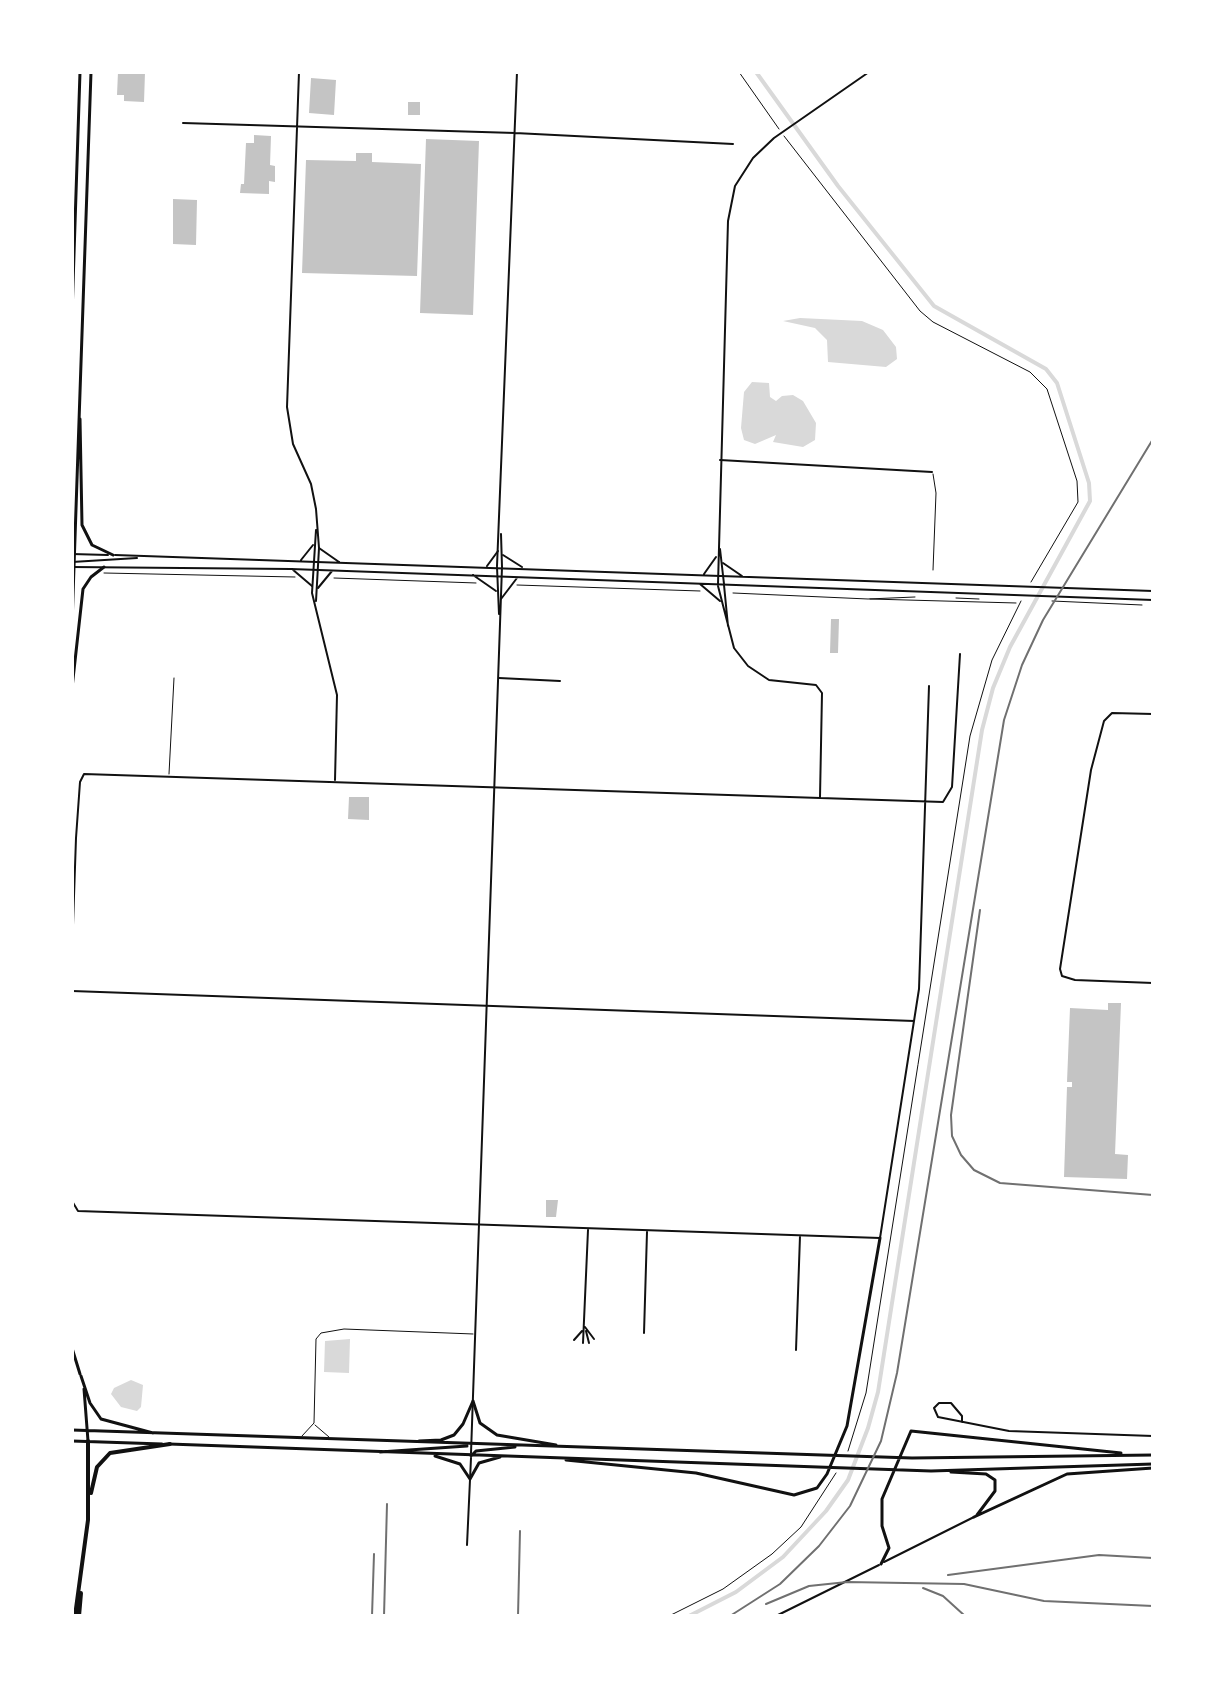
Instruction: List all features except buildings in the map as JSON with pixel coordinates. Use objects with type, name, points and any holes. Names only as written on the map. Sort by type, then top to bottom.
[{"type":"highway","points":[[77,1616],[88,1507],[88,1441]]},
{"type":"highway","points":[[88,1507],[97,1467],[104,1456],[116,1450],[170,1444]]},
{"type":"main road","points":[[72,315],[80,72]]},
{"type":"main road","points":[[72,625],[91,72]]},
{"type":"main road","points":[[79,416],[82,525],[92,545],[113,555]]},
{"type":"main road","points":[[72,688],[83,589],[91,577],[104,567]]},
{"type":"main road","points":[[551,1458],[696,1473],[794,1495],[817,1488],[827,1474],[847,1426],[880,1238]]},
{"type":"main road","points":[[72,1348],[90,1403],[101,1419],[113,1425],[165,1435]]},
{"type":"main road","points":[[81,1376],[88,1441]]},
{"type":"main road","points":[[400,1442],[448,1438],[463,1424],[473,1401]]},
{"type":"main road","points":[[473,1401],[480,1423],[497,1435],[571,1448]]},
{"type":"main road","points":[[72,1430],[820,1456],[1153,1455]]},
{"type":"main road","points":[[881,1564],[889,1548],[882,1526],[882,1499],[911,1431],[1129,1455]]},
{"type":"main road","points":[[72,1441],[986,1474],[995,1480],[995,1491],[974,1517]]},
{"type":"main road","points":[[376,1453],[471,1445]]},
{"type":"main road","points":[[471,1456],[476,1451],[523,1446]]},
{"type":"main road","points":[[423,1454],[455,1461],[470,1479],[479,1463],[506,1456]]},
{"type":"main road","points":[[947,1471],[1153,1466]]},
{"type":"main road","points":[[974,1517],[1067,1474],[1153,1466]]},
{"type":"street","points":[[299,72],[288,427],[315,496],[319,548],[316,601]]},
{"type":"street","points":[[467,1545],[517,72]]},
{"type":"street","points":[[728,632],[719,548],[720,460],[729,213],[735,186],[743,170],[774,138],[869,72]]},
{"type":"street","points":[[183,123],[515,133],[733,144]]},
{"type":"street","points":[[720,460],[932,472]]},
{"type":"street","points":[[317,529],[313,545],[312,586],[337,695],[335,781]]},
{"type":"street","points":[[500,615],[496,591],[501,533]]},
{"type":"street","points":[[300,561],[313,545]]},
{"type":"street","points":[[319,548],[340,563]]},
{"type":"street","points":[[703,575],[719,548]]},
{"type":"street","points":[[486,567],[498,551]]},
{"type":"street","points":[[73,560],[113,555],[1153,591]]},
{"type":"street","points":[[503,555],[523,568]]},
{"type":"street","points":[[73,560],[142,557]]},
{"type":"street","points":[[716,557],[720,601],[734,648],[754,671],[780,683],[816,685],[822,693],[820,798]]},
{"type":"street","points":[[73,560],[104,567],[472,574],[1008,594],[1153,603]]},
{"type":"street","points":[[723,563],[743,577]]},
{"type":"street","points":[[291,569],[312,586]]},
{"type":"street","points":[[318,588],[332,571]]},
{"type":"street","points":[[472,574],[496,591]]},
{"type":"street","points":[[501,599],[518,577]]},
{"type":"street","points":[[699,583],[720,601]]},
{"type":"street","points":[[72,954],[76,838],[82,776],[335,781],[943,802],[952,787],[960,654]]},
{"type":"street","points":[[498,678],[560,681]]},
{"type":"street","points":[[72,1201],[78,1211],[880,1238],[914,1021],[929,686]]},
{"type":"street","points":[[1153,714],[1109,714],[1098,736],[1062,953],[1062,976],[1075,980],[1153,983]]},
{"type":"street","points":[[72,991],[914,1021]]},
{"type":"street","points":[[583,1343],[588,1229]]},
{"type":"street","points":[[644,1333],[647,1230]]},
{"type":"street","points":[[796,1350],[800,1236]]},
{"type":"street","points":[[585,1326],[594,1339]]},
{"type":"street","points":[[574,1340],[578,1340],[585,1326]]},
{"type":"street","points":[[585,1326],[589,1343]]},
{"type":"street","points":[[962,1422],[962,1416],[951,1403],[939,1403],[934,1408],[938,1417],[962,1422],[1009,1431],[1153,1436]]},
{"type":"street","points":[[776,1616],[974,1517]]},
{"type":"lane","points":[[932,472],[936,493],[933,570]]},
{"type":"lane","points":[[169,777],[174,678]]},
{"type":"lane","points":[[294,1439],[307,1434],[314,1423],[316,1339],[321,1333],[344,1329],[476,1334]]},
{"type":"lane","points":[[314,1423],[321,1433],[342,1441]]},
{"type":"path","points":[[733,593],[1019,603],[1078,502],[1077,481],[1047,389],[1030,372],[933,322],[920,311],[809,172],[739,72]]},
{"type":"path","points":[[99,575],[299,578]]},
{"type":"path","points":[[329,579],[484,584]]},
{"type":"path","points":[[512,587],[705,591]]},
{"type":"path","points":[[868,599],[1009,599]]},
{"type":"path","points":[[1073,602],[1153,603]]},
{"type":"shaded area","points":[[800,318],[862,321],[883,330],[896,347],[897,359],[886,367],[828,362],[827,340],[815,328],[783,321]]},
{"type":"shaded area","points":[[752,382],[769,383],[770,397],[776,401],[782,396],[793,395],[803,401],[816,423],[815,440],[803,447],[773,442],[776,435],[755,444],[744,440],[741,428],[744,392]]},
{"type":"shaded area","points":[[350,1339],[349,1373],[324,1372],[325,1341]]},
{"type":"shaded area","points":[[131,1380],[143,1385],[141,1407],[137,1411],[121,1407],[111,1394],[114,1388]]},
{"type":"waterway","points":[[689,1616],[736,1592],[783,1557],[826,1511],[848,1480],[868,1428],[878,1392],[982,730],[993,688],[1010,647],[1090,501],[1089,483],[1057,383],[1046,369],[934,306],[838,186],[756,72]]},
{"type":"railway","points":[[730,1616],[780,1584],[819,1546],[850,1506],[881,1441],[897,1373],[1004,720],[1022,665],[1043,620],[1153,439]]},
{"type":"railway","points":[[980,910],[951,1115],[952,1136],[961,1155],[974,1170],[1000,1183],[1153,1195]]},
{"type":"railway","points":[[384,1616],[387,1504]]},
{"type":"railway","points":[[518,1616],[520,1531]]},
{"type":"railway","points":[[372,1616],[374,1554]]},
{"type":"railway","points":[[948,1575],[1099,1555],[1153,1558]]},
{"type":"railway","points":[[766,1604],[809,1586],[847,1582],[964,1584],[1044,1601],[1153,1606]]},
{"type":"railway","points":[[923,1588],[943,1596],[965,1616]]}]
